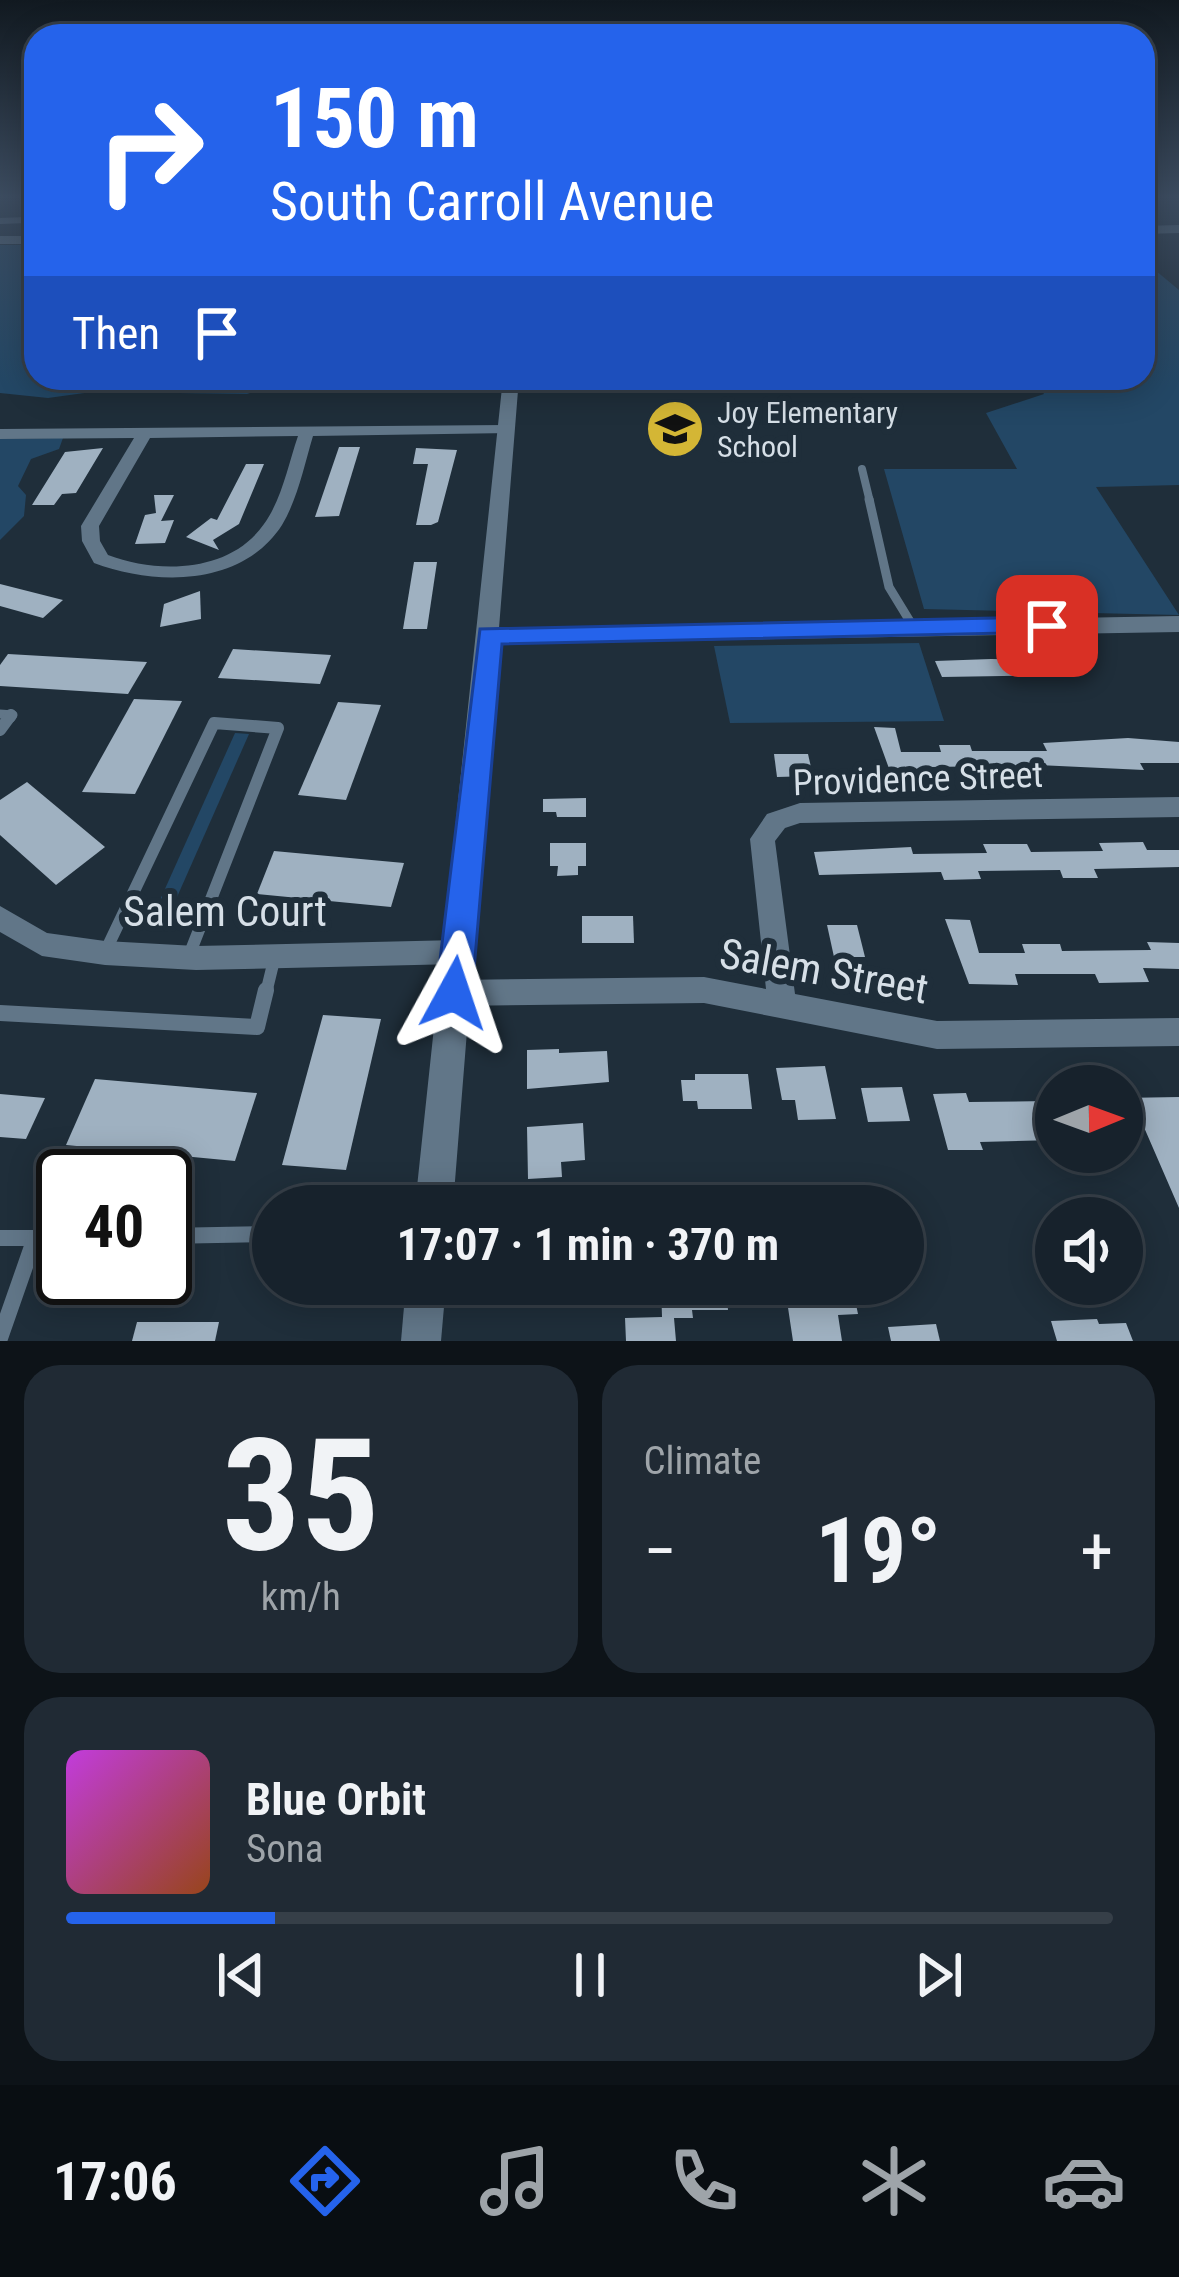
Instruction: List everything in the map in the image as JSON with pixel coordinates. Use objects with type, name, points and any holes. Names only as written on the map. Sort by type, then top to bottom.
[{"type":"street","points":[[436,1185],[510,390]]},
{"type":"street","points":[[0,434],[506,430]]},
{"type":"street","points":[[145,433],[90,526],[91,541],[101,559],[146,574],[217,564],[247,550],[268,532],[307,432]]},
{"type":"street","points":[[489,635],[1179,624]]},
{"type":"street","name":"Providence Street","points":[[782,1002],[762,839],[776,821],[800,813],[1179,807]]},
{"type":"street","name":"Salem Court","points":[[0,918],[42,944],[105,952],[188,958],[458,952]]},
{"type":"street","name":"Salem Street","points":[[454,993],[704,990],[937,1035],[1179,1032]]},
{"type":"street","points":[[421,1341],[424,1305]]},
{"type":"lane","points":[[862,469],[889,587],[914,628]]},
{"type":"lane","points":[[0,715],[13,716],[0,730]]},
{"type":"lane","points":[[105,952],[214,723],[278,728],[188,958]]},
{"type":"lane","points":[[0,1012],[257,1027],[275,956]]},
{"type":"lane","points":[[192,1236],[252,1234]]},
{"type":"lane","points":[[0,1238],[35,1238],[0,1338]]},
{"type":"shaded area","points":[[0,261],[24,261],[24,390],[106,390],[48,398],[0,393]]},
{"type":"shaded area","points":[[1155,270],[1179,290],[1179,485],[1096,487],[1179,615],[924,609],[884,469],[1017,469],[986,413],[1044,394],[1042,390],[1155,390]]},
{"type":"shaded area","points":[[169,390],[259,390],[247,394]]},
{"type":"shaded area","points":[[63,438],[59,449],[31,459],[18,486],[26,495],[24,516],[0,540],[0,439]]},
{"type":"shaded area","points":[[919,643],[944,721],[730,723],[714,646]]},
{"type":"shaded area","points":[[235,733],[249,734],[166,922],[151,920]]},
{"type":"building","points":[[339,447],[360,447],[339,516],[315,517]]},
{"type":"building","points":[[103,448],[76,493],[62,494],[54,505],[32,505],[65,452]]},
{"type":"building","points":[[416,448],[457,450],[438,522],[431,525],[416,525],[428,464],[413,464]]},
{"type":"building","points":[[246,464],[264,464],[239,524],[213,540],[219,550],[186,537],[211,518],[217,520]]},
{"type":"building","points":[[154,495],[174,495],[161,521],[174,520],[165,543],[135,544],[145,515],[156,513]]},
{"type":"building","points":[[414,562],[437,562],[427,629],[403,629]]},
{"type":"building","points":[[0,584],[63,600],[43,618],[0,606]]},
{"type":"building","points":[[200,591],[201,619],[160,627],[164,604]]},
{"type":"building","points":[[233,649],[331,655],[320,684],[218,678]]},
{"type":"building","points":[[8,654],[147,662],[128,694],[0,686],[0,665]]},
{"type":"building","points":[[1056,660],[1064,675],[942,677],[935,661]]},
{"type":"building","points":[[134,699],[182,701],[135,794],[82,792]]},
{"type":"building","points":[[338,702],[381,705],[346,800],[298,795]]},
{"type":"building","points":[[874,727],[895,728],[901,752],[941,752],[939,745],[970,745],[972,751],[1047,751],[1043,743],[1128,738],[1179,742],[1179,763],[1140,763],[1144,770],[1038,765],[1042,772],[1000,772],[998,766],[931,767],[933,774],[891,774]]},
{"type":"building","points":[[774,754],[808,754],[813,776],[777,777]]},
{"type":"building","points":[[27,782],[105,847],[56,885],[0,835],[0,800]]},
{"type":"building","points":[[586,798],[586,817],[543,812],[543,799]]},
{"type":"building","points":[[1143,842],[1147,850],[1179,850],[1179,867],[1094,869],[1098,878],[1063,878],[1060,870],[978,871],[981,879],[944,880],[941,872],[819,875],[814,852],[911,847],[913,854],[987,853],[983,844],[1027,844],[1031,852],[1103,851],[1099,843]]},
{"type":"building","points":[[550,843],[586,843],[586,866],[578,866],[578,875],[557,876],[558,866],[550,866]]},
{"type":"building","points":[[274,851],[404,863],[391,907],[257,894]]},
{"type":"building","points":[[582,916],[633,916],[634,943],[582,943]]},
{"type":"building","points":[[945,919],[970,920],[979,953],[1025,953],[1022,944],[1060,944],[1062,951],[1151,950],[1147,942],[1179,943],[1179,969],[1143,968],[1149,982],[1099,983],[1095,974],[1015,974],[1018,985],[969,984]]},
{"type":"building","points":[[827,925],[857,925],[865,957],[834,957]]},
{"type":"building","points":[[323,1015],[381,1019],[346,1170],[282,1165]]},
{"type":"building","points":[[559,1049],[559,1053],[607,1051],[609,1082],[527,1089],[527,1050]]},
{"type":"building","points":[[825,1066],[836,1119],[798,1120],[795,1100],[782,1100],[776,1068]]},
{"type":"building","points":[[695,1074],[748,1074],[752,1109],[698,1109],[697,1101],[683,1101],[681,1080],[695,1080]]},
{"type":"building","points":[[95,1079],[257,1093],[235,1161],[192,1157],[192,1149],[66,1145]]},
{"type":"building","points":[[902,1087],[910,1121],[868,1122],[861,1088]]},
{"type":"building","points":[[966,1093],[969,1102],[1035,1101],[1035,1141],[980,1142],[983,1150],[948,1150],[933,1094]]},
{"type":"building","points":[[0,1094],[45,1098],[26,1139],[0,1137]]},
{"type":"building","points":[[1179,1097],[1179,1208],[1143,1125],[1143,1098]]},
{"type":"building","points":[[583,1123],[585,1160],[561,1162],[562,1177],[528,1179],[527,1127]]},
{"type":"building","points":[[662,1305],[728,1305],[728,1310],[692,1310],[693,1318],[674,1318],[676,1341],[626,1341],[625,1318],[662,1317]]},
{"type":"building","points":[[788,1305],[856,1305],[858,1314],[838,1315],[842,1341],[793,1341]]},
{"type":"building","points":[[1097,1319],[1099,1324],[1126,1323],[1133,1341],[1057,1341],[1051,1321]]},
{"type":"building","points":[[137,1322],[219,1322],[215,1341],[132,1341]]},
{"type":"building","points":[[936,1324],[940,1341],[891,1341],[888,1327]]},
{"type":"place","name":"Joy Elementary School","points":[[675,429]]},
{"type":"route","points":[[454,993],[489,635],[1047,626]]}]
